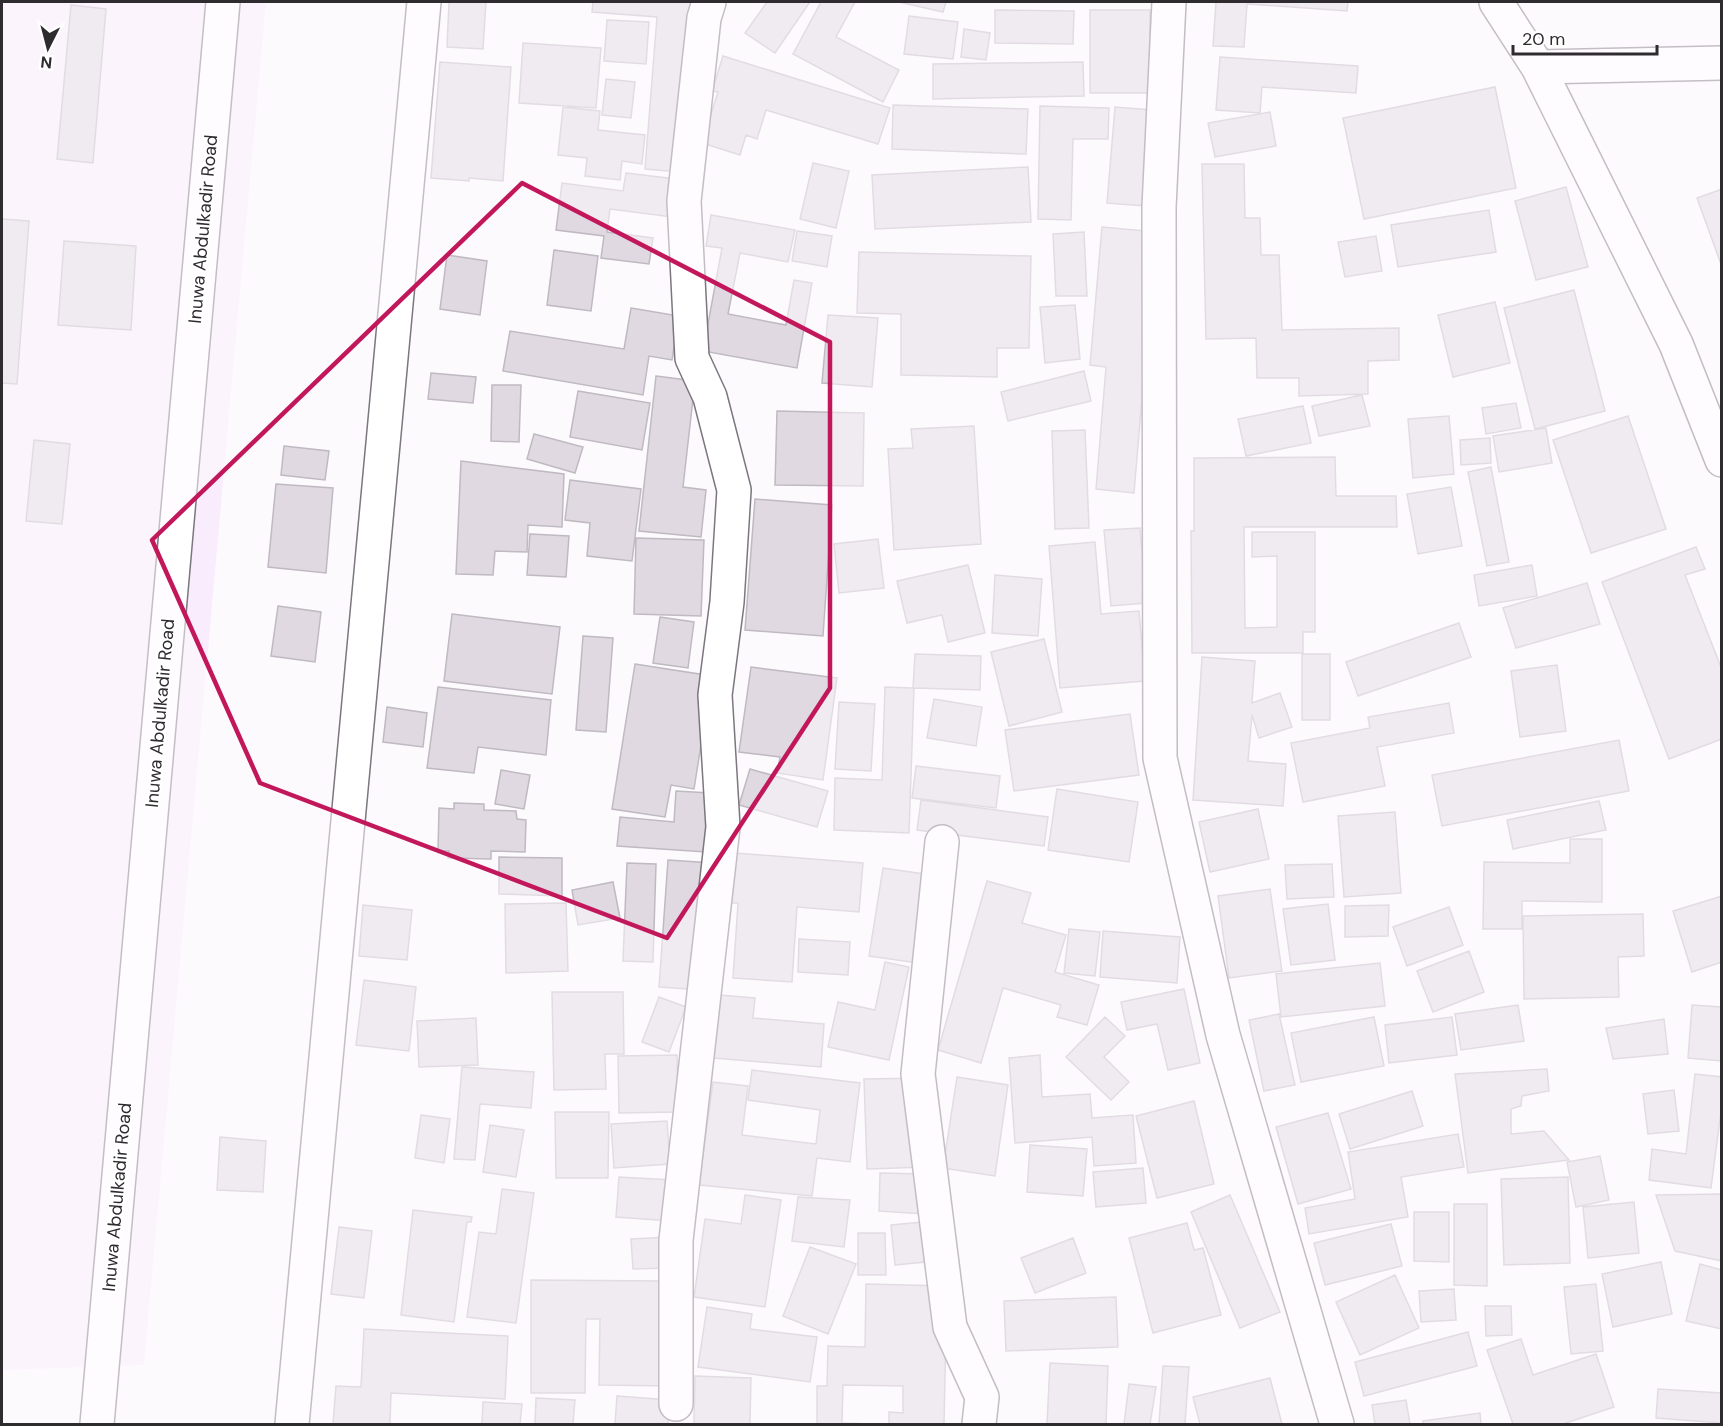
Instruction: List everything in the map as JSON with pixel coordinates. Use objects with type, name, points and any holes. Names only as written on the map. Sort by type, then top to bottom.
[{"type":"street","name":"Inuwa Abdulkadir Road","points":[[97,1425],[223,2]]},
{"type":"street","points":[[292,1425],[424,2]]},
{"type":"street","points":[[676,1404],[676,1240],[723,827],[715,695],[727,602],[734,490],[710,397],[692,358],[684,201],[704,18],[709,2]]},
{"type":"street","points":[[1169,2],[1159,207],[1160,758],[1222,1035],[1337,1425]]},
{"type":"street","points":[[1496,2],[1538,67],[1677,344],[1722,460]]},
{"type":"street","points":[[1538,67],[1722,63]]},
{"type":"street","points":[[942,842],[918,1074],[950,1327],[982,1397],[979,1425]]},
{"type":"highlighted area","points":[[522,183],[830,342],[830,688],[667,938],[260,783],[152,540]]},
{"type":"shaded area","points":[[2,2],[266,2],[144,1365],[2,1370]]},
{"type":"building","points":[[449,2],[486,2],[483,49],[447,47]]},
{"type":"building","points":[[593,2],[692,2],[679,172],[645,169],[657,17],[592,12]]},
{"type":"building","points":[[767,2],[810,2],[775,53],[745,33]]},
{"type":"building","points":[[821,2],[855,2],[836,37],[899,70],[883,102],[793,54]]},
{"type":"building","points":[[899,2],[946,2],[943,12]]},
{"type":"building","points":[[1216,2],[1348,2],[1347,11],[1247,4],[1244,47],[1213,46]]},
{"type":"building","points":[[71,5],[106,9],[93,163],[57,159]]},
{"type":"building","points":[[995,10],[1074,11],[1073,44],[995,43]]},
{"type":"building","points":[[1090,10],[1150,10],[1150,93],[1090,93]]},
{"type":"building","points":[[909,16],[958,22],[953,59],[904,54]]},
{"type":"building","points":[[607,20],[649,22],[646,64],[604,61]]},
{"type":"building","points":[[964,29],[990,33],[986,60],[961,57]]},
{"type":"building","points":[[523,43],[601,48],[596,108],[519,103]]},
{"type":"building","points":[[723,56],[890,108],[878,144],[766,110],[757,139],[746,135],[740,155],[702,143],[718,92],[712,91]]},
{"type":"building","points":[[1220,57],[1358,66],[1356,93],[1262,87],[1260,113],[1216,110]]},
{"type":"building","points":[[440,62],[511,67],[503,181],[431,178]]},
{"type":"building","points":[[1083,62],[1084,96],[933,99],[933,64]]},
{"type":"building","points":[[606,79],[635,82],[631,118],[602,115]]},
{"type":"building","points":[[1495,87],[1516,188],[1364,219],[1343,118]]},
{"type":"building","points":[[893,105],[1028,109],[1026,154],[892,149]]},
{"type":"building","points":[[1040,106],[1109,108],[1108,139],[1073,139],[1071,220],[1038,219]]},
{"type":"building","points":[[563,107],[600,111],[598,130],[645,135],[642,164],[622,161],[620,180],[585,176],[587,158],[558,155]]},
{"type":"building","points":[[1115,107],[1152,110],[1145,206],[1107,203]]},
{"type":"building","points":[[1270,112],[1276,146],[1215,157],[1208,123]]},
{"type":"building","points":[[813,163],[849,171],[836,228],[800,219]]},
{"type":"building","points":[[1202,164],[1244,164],[1245,218],[1260,218],[1261,255],[1279,255],[1282,330],[1399,328],[1399,360],[1368,361],[1368,394],[1299,396],[1299,378],[1257,378],[1256,338],[1206,339]]},
{"type":"building","points":[[1028,167],[1031,222],[875,229],[872,175]]},
{"type":"building","points":[[626,173],[676,179],[672,217],[610,209],[607,232],[653,238],[649,264],[601,258],[604,236],[556,230],[562,183],[623,191]]},
{"type":"building","points":[[1566,187],[1588,267],[1536,280],[1515,201]]},
{"type":"building","points":[[1722,189],[1722,267],[1697,198]]},
{"type":"building","points":[[1489,210],[1496,252],[1398,267],[1391,225]]},
{"type":"building","points":[[711,215],[795,230],[788,262],[740,253],[728,314],[786,325],[794,280],[812,283],[797,368],[703,351],[722,248],[706,246]]},
{"type":"building","points":[[2,219],[29,221],[17,384],[2,383]]},
{"type":"building","points":[[1102,227],[1156,232],[1134,493],[1096,489],[1106,367],[1090,365]]},
{"type":"building","points":[[797,231],[832,236],[827,267],[792,261]]},
{"type":"building","points":[[1084,232],[1087,296],[1056,296],[1053,234]]},
{"type":"building","points":[[1376,236],[1382,271],[1345,277],[1338,242]]},
{"type":"building","points":[[64,241],[136,246],[131,330],[58,325]]},
{"type":"building","points":[[554,250],[598,256],[591,311],[547,305]]},
{"type":"building","points":[[859,252],[1031,256],[1029,348],[997,348],[997,377],[901,375],[901,314],[857,313]]},
{"type":"building","points":[[447,255],[487,261],[480,315],[440,309]]},
{"type":"building","points":[[1574,290],[1605,411],[1535,429],[1504,308]]},
{"type":"building","points":[[1495,302],[1510,363],[1453,377],[1438,315]]},
{"type":"building","points":[[1075,305],[1080,359],[1045,363],[1040,307]]},
{"type":"building","points":[[631,308],[679,316],[672,360],[649,356],[643,395],[503,371],[510,331],[624,349]]},
{"type":"building","points":[[828,315],[878,318],[872,387],[822,383]]},
{"type":"building","points":[[1084,371],[1091,401],[1008,421],[1001,392]]},
{"type":"building","points":[[431,373],[476,377],[473,403],[428,399]]},
{"type":"building","points":[[656,376],[695,381],[683,487],[706,490],[701,537],[639,531]]},
{"type":"building","points":[[492,385],[521,385],[519,442],[491,441]]},
{"type":"building","points":[[578,391],[650,403],[642,450],[570,437]]},
{"type":"building","points":[[1362,395],[1370,426],[1319,436],[1312,406]]},
{"type":"building","points":[[1516,403],[1521,428],[1486,434],[1482,408]]},
{"type":"building","points":[[1303,406],[1311,443],[1246,456],[1238,419]]},
{"type":"building","points":[[777,411],[864,413],[863,486],[775,485]]},
{"type":"building","points":[[1449,416],[1454,474],[1413,478],[1408,419]]},
{"type":"building","points":[[1628,416],[1666,529],[1591,553],[1553,440]]},
{"type":"building","points":[[974,426],[981,544],[894,550],[888,449],[913,448],[911,429]]},
{"type":"building","points":[[1546,428],[1552,463],[1499,472],[1493,436]]},
{"type":"building","points":[[1085,430],[1089,528],[1055,529],[1052,431]]},
{"type":"building","points":[[534,434],[583,447],[575,473],[527,459]]},
{"type":"building","points":[[1490,438],[1491,463],[1461,465],[1460,440]]},
{"type":"building","points":[[34,440],[70,444],[62,524],[26,521]]},
{"type":"building","points":[[284,446],[329,451],[325,480],[281,475]]},
{"type":"building","points":[[1335,457],[1336,496],[1396,496],[1397,527],[1244,527],[1245,628],[1277,627],[1277,556],[1252,557],[1252,532],[1315,532],[1315,632],[1303,632],[1303,654],[1330,654],[1330,720],[1302,720],[1302,653],[1192,653],[1191,531],[1194,531],[1194,458]]},
{"type":"building","points":[[461,461],[564,474],[562,527],[528,525],[527,552],[495,551],[493,575],[456,574]]},
{"type":"building","points":[[1491,467],[1509,562],[1487,566],[1468,472]]},
{"type":"building","points":[[570,480],[641,489],[632,561],[587,556],[590,523],[565,520]]},
{"type":"building","points":[[276,484],[333,488],[326,573],[268,567]]},
{"type":"building","points":[[1451,487],[1462,546],[1418,554],[1407,494]]},
{"type":"building","points":[[755,499],[832,505],[823,636],[745,630]]},
{"type":"building","points":[[1140,528],[1146,603],[1111,606],[1104,530]]},
{"type":"building","points":[[530,534],[569,536],[566,577],[527,575]]},
{"type":"building","points":[[636,538],[704,540],[701,616],[634,614]]},
{"type":"building","points":[[878,539],[884,588],[839,593],[834,544]]},
{"type":"building","points":[[1095,542],[1101,614],[1139,611],[1145,681],[1060,688],[1049,546]]},
{"type":"building","points":[[1696,547],[1705,569],[1685,575],[1722,670],[1722,739],[1669,759],[1602,582]]},
{"type":"building","points":[[968,565],[985,633],[948,642],[942,615],[907,623],[897,581]]},
{"type":"building","points":[[1532,565],[1537,596],[1479,606],[1474,575]]},
{"type":"building","points":[[995,575],[1042,579],[1038,636],[992,633]]},
{"type":"building","points":[[1587,583],[1600,624],[1516,648],[1503,608]]},
{"type":"building","points":[[278,606],[321,612],[315,662],[271,656]]},
{"type":"building","points":[[452,614],[560,627],[552,694],[444,681]]},
{"type":"building","points":[[660,617],[694,622],[688,668],[653,663]]},
{"type":"building","points":[[1459,623],[1471,657],[1358,696],[1346,662]]},
{"type":"building","points":[[583,636],[613,638],[606,732],[576,730]]},
{"type":"building","points":[[1044,639],[1062,712],[1009,726],[991,652]]},
{"type":"building","points":[[915,654],[981,656],[980,690],[914,688],[909,833],[834,830],[835,778],[882,780],[885,687],[913,688]]},
{"type":"building","points":[[1202,657],[1255,661],[1252,703],[1280,693],[1292,727],[1259,738],[1252,715],[1248,761],[1286,764],[1283,806],[1193,800]]},
{"type":"building","points":[[635,664],[712,676],[694,789],[671,785],[665,817],[612,809]]},
{"type":"building","points":[[1557,665],[1566,731],[1520,737],[1511,671]]},
{"type":"building","points":[[751,667],[837,678],[823,780],[777,773],[780,757],[739,752]]},
{"type":"building","points":[[438,687],[551,700],[546,755],[478,747],[474,773],[427,768]]},
{"type":"building","points":[[934,699],[982,707],[976,746],[927,738]]},
{"type":"building","points":[[839,702],[875,704],[871,771],[835,769]]},
{"type":"building","points":[[1449,703],[1454,733],[1377,747],[1385,786],[1303,802],[1291,743],[1370,728],[1368,717]]},
{"type":"building","points":[[387,707],[427,713],[423,747],[383,742]]},
{"type":"building","points":[[1130,714],[1139,775],[1014,791],[1005,730]]},
{"type":"building","points":[[1619,740],[1629,791],[1442,826],[1432,775]]},
{"type":"building","points":[[916,766],[1000,776],[996,808],[912,798]]},
{"type":"building","points":[[750,769],[828,791],[817,827],[739,805]]},
{"type":"building","points":[[501,770],[530,775],[524,809],[495,804]]},
{"type":"building","points":[[1057,789],[1138,802],[1129,862],[1048,850]]},
{"type":"building","points":[[676,791],[710,793],[706,852],[617,846],[620,817],[674,822]]},
{"type":"building","points":[[921,800],[1048,817],[1044,846],[917,830]]},
{"type":"building","points":[[1599,801],[1606,830],[1513,849],[1507,820]]},
{"type":"building","points":[[454,803],[484,804],[484,810],[516,811],[517,819],[526,820],[525,852],[491,851],[491,859],[448,858],[449,851],[438,851],[439,808],[454,809]]},
{"type":"building","points":[[1258,809],[1269,859],[1210,872],[1199,822]]},
{"type":"building","points":[[1395,812],[1401,893],[1344,897],[1338,816]]},
{"type":"building","points":[[1570,839],[1602,839],[1602,902],[1522,901],[1522,929],[1483,929],[1484,862],[1570,863]]},
{"type":"building","points":[[735,853],[863,863],[859,912],[797,907],[792,982],[733,978],[738,903],[731,903]]},
{"type":"building","points":[[499,857],[562,858],[562,896],[499,894]]},
{"type":"building","points":[[668,860],[713,863],[702,990],[659,987]]},
{"type":"building","points":[[627,863],[656,864],[653,962],[623,961]]},
{"type":"building","points":[[1332,864],[1334,897],[1287,899],[1285,865]]},
{"type":"building","points":[[883,868],[945,877],[932,965],[869,956]]},
{"type":"building","points":[[987,881],[1031,893],[1022,923],[1066,935],[1055,972],[1099,985],[1087,1025],[1057,1017],[1061,1005],[1003,988],[981,1063],[938,1050]]},
{"type":"building","points":[[613,882],[620,918],[578,925],[572,890]]},
{"type":"building","points":[[1270,889],[1282,971],[1229,978],[1218,896]]},
{"type":"building","points":[[1722,896],[1722,962],[1692,972],[1673,911]]},
{"type":"building","points":[[566,903],[568,971],[506,973],[505,904]]},
{"type":"building","points":[[1328,904],[1335,960],[1291,965],[1283,909]]},
{"type":"building","points":[[363,905],[412,910],[407,960],[359,956]]},
{"type":"building","points":[[1389,905],[1388,936],[1345,937],[1345,906]]},
{"type":"building","points":[[1449,907],[1463,945],[1407,966],[1393,927]]},
{"type":"building","points":[[1643,914],[1644,956],[1618,957],[1619,997],[1524,999],[1523,916]]},
{"type":"building","points":[[1069,929],[1100,932],[1095,976],[1064,973]]},
{"type":"building","points":[[1103,931],[1180,937],[1177,983],[1100,977]]},
{"type":"building","points":[[799,939],[850,942],[848,975],[798,972]]},
{"type":"building","points":[[1469,951],[1484,992],[1433,1012],[1417,971]]},
{"type":"building","points":[[885,962],[909,967],[889,1060],[828,1047],[838,1002],[875,1010]]},
{"type":"building","points":[[1380,963],[1385,1006],[1281,1017],[1276,974]]},
{"type":"building","points":[[364,980],[416,987],[409,1051],[356,1045]]},
{"type":"building","points":[[1184,989],[1200,1063],[1168,1070],[1157,1024],[1127,1030],[1121,1002]]},
{"type":"building","points":[[552,992],[623,992],[624,1054],[605,1054],[606,1089],[554,1090]]},
{"type":"building","points":[[719,995],[755,998],[753,1018],[824,1024],[821,1067],[714,1058]]},
{"type":"building","points":[[659,997],[686,1007],[669,1052],[642,1042]]},
{"type":"building","points":[[1518,1005],[1524,1041],[1461,1050],[1455,1014]]},
{"type":"building","points":[[1692,1005],[1722,1007],[1722,1061],[1688,1058]]},
{"type":"building","points":[[1279,1014],[1295,1085],[1264,1091],[1249,1020]]},
{"type":"building","points":[[1105,1017],[1125,1036],[1104,1057],[1129,1082],[1111,1100],[1066,1057]]},
{"type":"building","points":[[1374,1017],[1384,1066],[1301,1082],[1291,1033]]},
{"type":"building","points":[[1452,1017],[1457,1055],[1389,1063],[1385,1025]]},
{"type":"building","points":[[476,1018],[478,1065],[419,1067],[417,1021]]},
{"type":"building","points":[[1664,1019],[1668,1054],[1613,1059],[1606,1028]]},
{"type":"building","points":[[677,1055],[678,1112],[619,1113],[618,1056]]},
{"type":"building","points":[[1040,1055],[1042,1097],[1090,1094],[1092,1118],[1133,1115],[1136,1163],[1094,1166],[1092,1137],[1015,1143],[1009,1058]]},
{"type":"building","points":[[462,1067],[534,1072],[531,1108],[480,1104],[475,1160],[454,1159]]},
{"type":"building","points":[[1547,1069],[1549,1091],[1522,1096],[1521,1106],[1511,1109],[1511,1134],[1544,1131],[1569,1160],[1468,1173],[1455,1074]]},
{"type":"building","points":[[752,1070],[860,1083],[850,1162],[817,1158],[812,1196],[699,1185],[713,1082],[748,1086],[742,1135],[816,1144],[820,1110],[748,1100]]},
{"type":"building","points":[[1695,1074],[1722,1077],[1722,1104],[1711,1188],[1649,1180],[1652,1149],[1686,1154]]},
{"type":"building","points":[[957,1077],[1008,1085],[995,1176],[943,1168]]},
{"type":"building","points":[[924,1078],[927,1167],[867,1169],[864,1079]]},
{"type":"building","points":[[1674,1090],[1679,1131],[1648,1134],[1643,1094]]},
{"type":"building","points":[[1412,1091],[1423,1126],[1350,1149],[1339,1114]]},
{"type":"building","points":[[1194,1101],[1214,1184],[1157,1198],[1136,1116]]},
{"type":"building","points":[[555,1112],[609,1112],[608,1178],[556,1178]]},
{"type":"building","points":[[1328,1113],[1351,1189],[1298,1204],[1276,1127]]},
{"type":"building","points":[[421,1115],[450,1119],[444,1163],[415,1158]]},
{"type":"building","points":[[667,1121],[670,1164],[614,1168],[611,1124]]},
{"type":"building","points":[[490,1125],[524,1130],[516,1177],[483,1172]]},
{"type":"building","points":[[1458,1134],[1464,1167],[1401,1177],[1408,1217],[1309,1234],[1305,1208],[1355,1199],[1348,1152]]},
{"type":"building","points":[[220,1137],[266,1141],[263,1192],[217,1190]]},
{"type":"building","points":[[1030,1145],[1087,1149],[1083,1196],[1027,1192]]},
{"type":"building","points":[[1600,1156],[1609,1200],[1576,1207],[1567,1162]]},
{"type":"building","points":[[1143,1168],[1146,1203],[1096,1207],[1093,1172]]},
{"type":"building","points":[[880,1173],[927,1174],[925,1214],[879,1211]]},
{"type":"building","points":[[619,1177],[673,1180],[670,1221],[616,1217]]},
{"type":"building","points":[[1568,1177],[1570,1263],[1504,1265],[1501,1179]]},
{"type":"building","points":[[502,1189],[534,1193],[516,1323],[467,1317],[479,1232],[496,1234]]},
{"type":"building","points":[[1722,1194],[1722,1261],[1675,1251],[1656,1195]]},
{"type":"building","points":[[745,1195],[781,1200],[765,1307],[694,1297],[705,1219],[741,1224]]},
{"type":"building","points":[[1230,1195],[1280,1312],[1240,1328],[1191,1212]]},
{"type":"building","points":[[798,1197],[850,1200],[844,1247],[792,1241]]},
{"type":"building","points":[[1634,1202],[1639,1253],[1588,1258],[1583,1207]]},
{"type":"building","points":[[1454,1204],[1487,1204],[1487,1286],[1454,1285]]},
{"type":"building","points":[[413,1210],[472,1217],[471,1222],[467,1222],[454,1322],[401,1315]]},
{"type":"building","points":[[1414,1212],[1449,1212],[1449,1262],[1414,1261]]},
{"type":"building","points":[[922,1222],[926,1262],[895,1265],[891,1225]]},
{"type":"building","points":[[1187,1223],[1194,1250],[1203,1248],[1221,1315],[1153,1333],[1129,1238]]},
{"type":"building","points":[[1391,1224],[1402,1266],[1325,1285],[1314,1243]]},
{"type":"building","points":[[339,1227],[372,1231],[364,1298],[331,1294]]},
{"type":"building","points":[[858,1233],[885,1233],[886,1275],[858,1275]]},
{"type":"building","points":[[669,1237],[670,1268],[633,1269],[631,1239]]},
{"type":"building","points":[[1073,1238],[1086,1273],[1035,1293],[1021,1258]]},
{"type":"building","points":[[810,1247],[856,1264],[828,1334],[783,1316]]},
{"type":"building","points":[[1661,1262],[1672,1314],[1613,1327],[1602,1274]]},
{"type":"building","points":[[1700,1264],[1722,1270],[1722,1329],[1686,1321]]},
{"type":"building","points":[[1395,1275],[1419,1328],[1360,1355],[1336,1302]]},
{"type":"building","points":[[531,1280],[665,1281],[670,1386],[599,1385],[600,1319],[586,1319],[585,1393],[531,1393]]},
{"type":"building","points":[[866,1284],[947,1286],[944,1424],[889,1424],[889,1412],[903,1413],[903,1386],[843,1385],[842,1423],[872,1424],[817,1424],[817,1386],[827,1386],[828,1346],[865,1347]]},
{"type":"building","points":[[1596,1284],[1603,1351],[1571,1354],[1564,1287]]},
{"type":"building","points":[[1454,1289],[1456,1320],[1421,1322],[1419,1291]]},
{"type":"building","points":[[1116,1297],[1118,1347],[1006,1351],[1004,1301]]},
{"type":"building","points":[[1485,1306],[1511,1306],[1512,1335],[1486,1336]]},
{"type":"building","points":[[707,1307],[752,1314],[750,1329],[817,1337],[810,1382],[698,1367]]},
{"type":"building","points":[[364,1329],[508,1336],[505,1399],[391,1393],[390,1424],[333,1424],[336,1386],[361,1387]]},
{"type":"building","points":[[1468,1332],[1477,1366],[1364,1396],[1355,1362]]},
{"type":"building","points":[[1521,1339],[1533,1375],[1596,1354],[1614,1407],[1563,1424],[1513,1424],[1487,1350]]},
{"type":"building","points":[[1050,1363],[1108,1366],[1106,1424],[1047,1424]]},
{"type":"building","points":[[1163,1366],[1189,1367],[1185,1424],[1159,1424]]},
{"type":"building","points":[[695,1376],[751,1378],[750,1424],[694,1424]]},
{"type":"building","points":[[1270,1378],[1282,1424],[1200,1424],[1193,1397]]},
{"type":"building","points":[[1129,1384],[1156,1387],[1150,1424],[1124,1424]]},
{"type":"building","points":[[1658,1389],[1722,1393],[1722,1423],[1656,1418]]},
{"type":"building","points":[[617,1396],[670,1400],[668,1424],[615,1424]]},
{"type":"building","points":[[536,1398],[575,1400],[573,1424],[535,1424]]},
{"type":"building","points":[[1406,1400],[1410,1424],[1375,1424],[1372,1405]]},
{"type":"building","points":[[483,1402],[522,1404],[520,1424],[482,1424]]},
{"type":"building","points":[[1480,1413],[1481,1424],[1423,1424],[1423,1421]]}]
